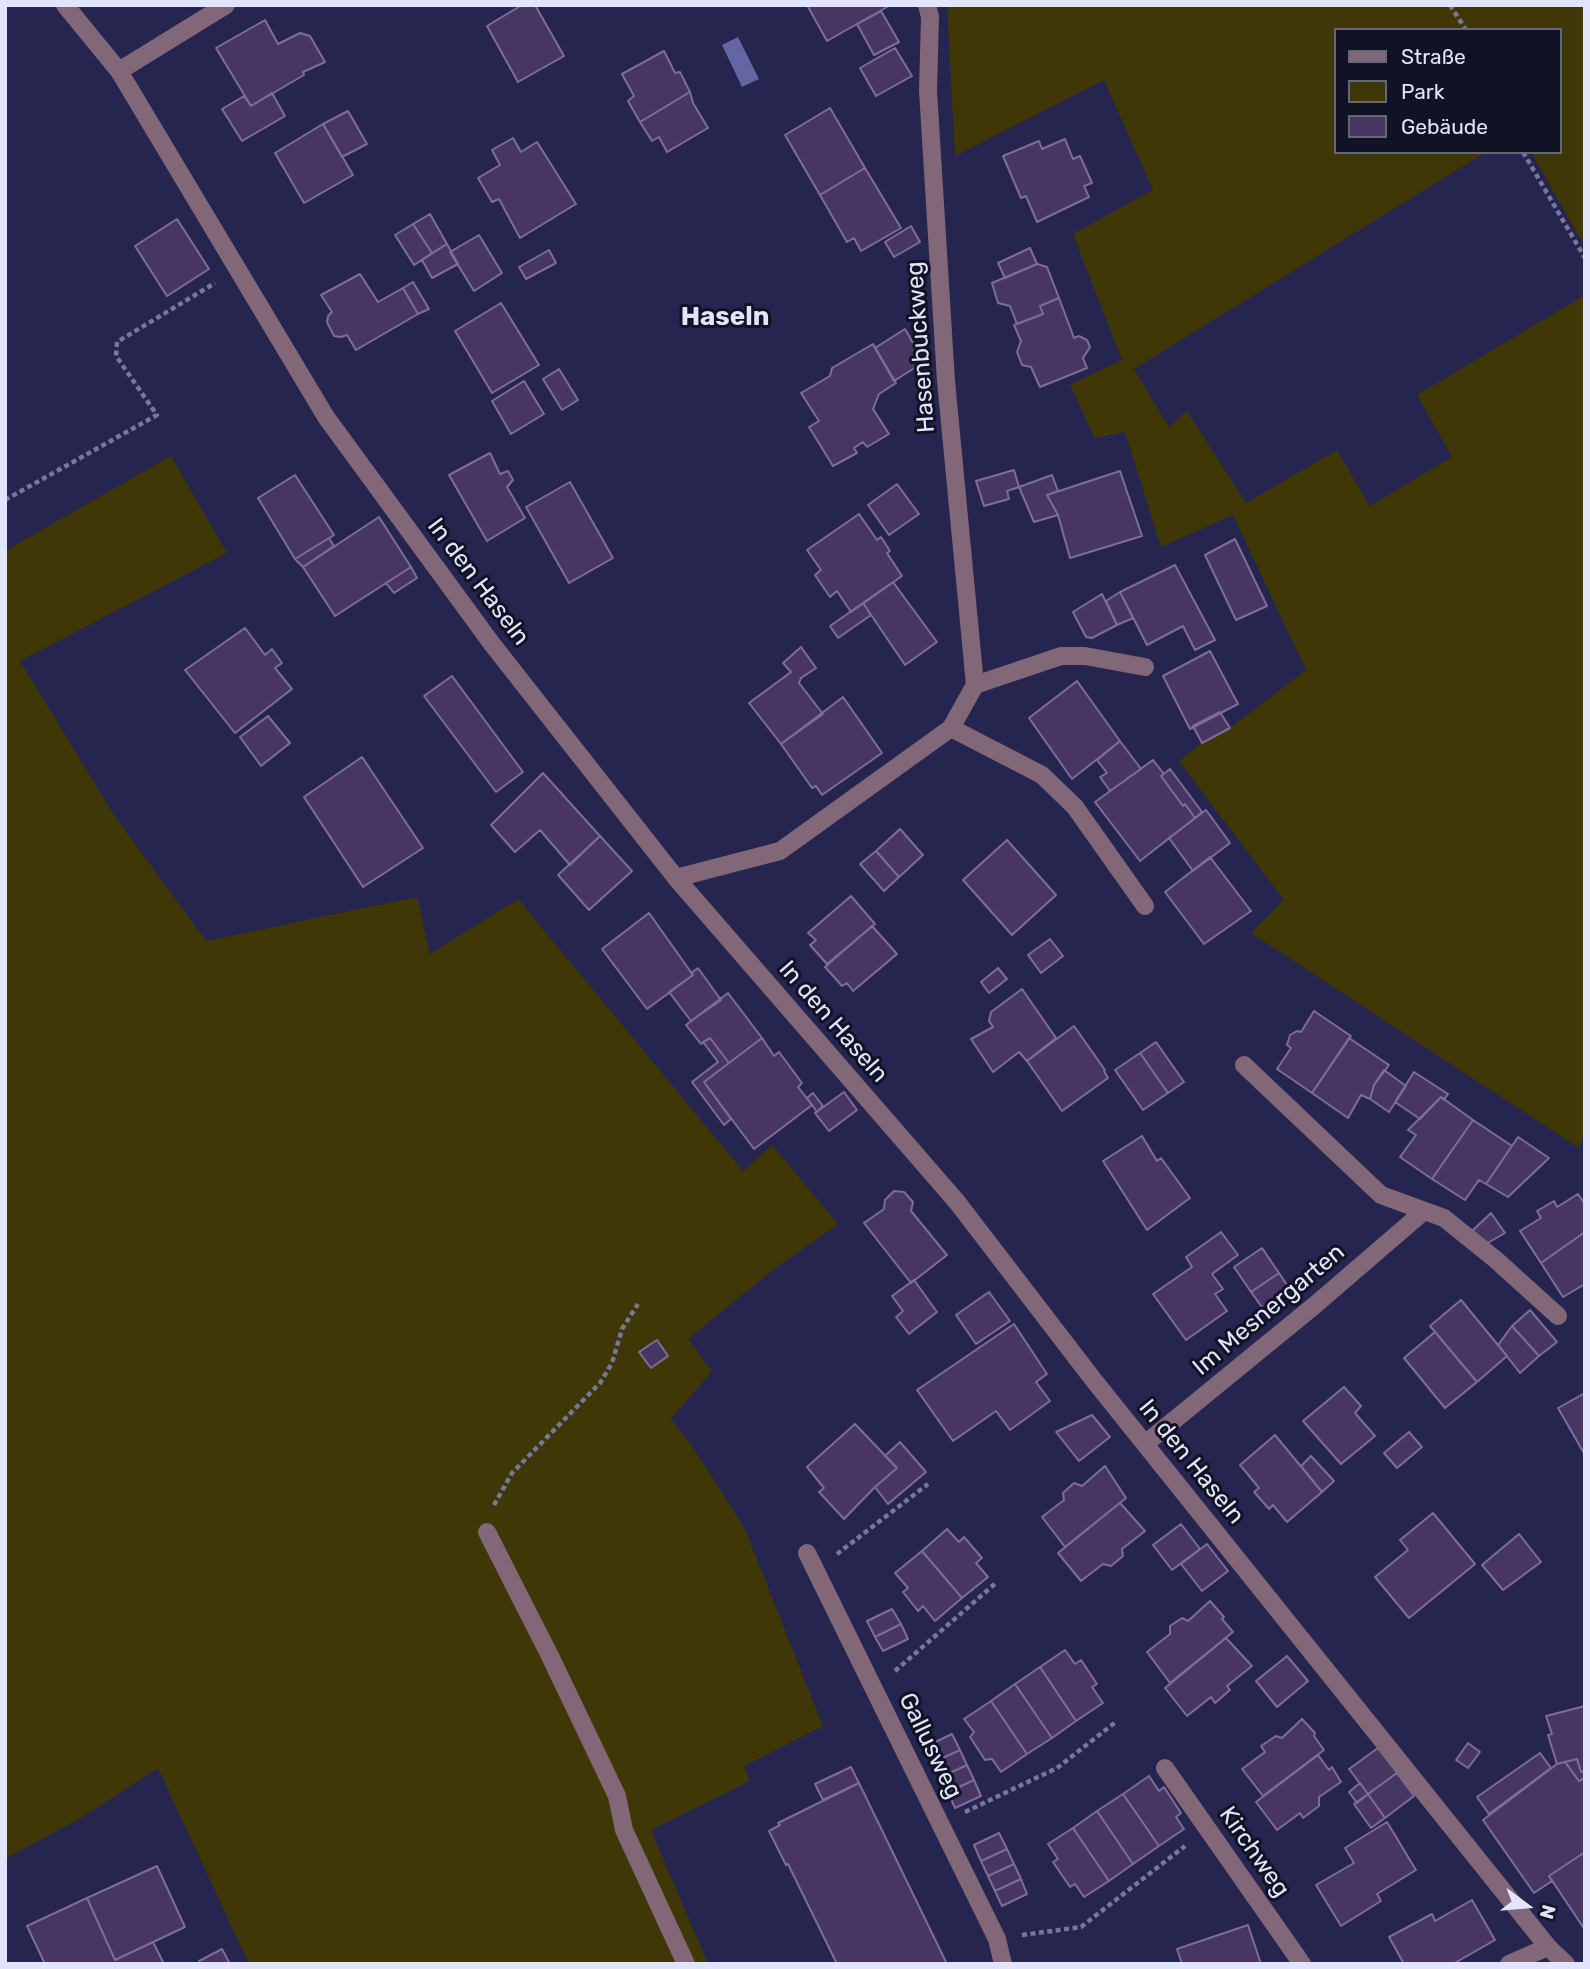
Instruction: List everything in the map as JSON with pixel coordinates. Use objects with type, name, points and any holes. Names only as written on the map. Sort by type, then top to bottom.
[{"type":"street","name":"In den Haseln","points":[[65,5],[119,71],[326,417],[492,644],[676,878],[957,1202],[1145,1444],[1548,1947],[1566,1964]]},
{"type":"street","points":[[119,71],[226,5]]},
{"type":"street","name":"Hasenbuckweg","points":[[927,5],[930,17],[928,91],[946,381],[975,685]]},
{"type":"street","points":[[676,878],[780,851],[951,728],[975,685],[1061,656],[1085,656],[1145,667]]},
{"type":"street","points":[[951,728],[1042,775],[1075,807],[1145,906]]},
{"type":"street","points":[[1244,1065],[1381,1195],[1444,1218],[1496,1259],[1558,1316]]},
{"type":"street","name":"Im Mesnergarten","points":[[1145,1444],[1315,1305],[1423,1212]]},
{"type":"street","points":[[487,1532],[617,1796],[624,1830],[686,1964]]},
{"type":"street","name":"Gallusweg","points":[[807,1553],[997,1939],[1003,1964]]},
{"type":"street","name":"Kirchweg","points":[[1165,1768],[1302,1964]]},
{"type":"street","points":[[1509,1964],[1548,1947]]},
{"type":"path","points":[[1450,5],[1465,28]]},
{"type":"path","points":[[1524,154],[1585,258]]},
{"type":"path","points":[[5,500],[157,415],[116,356],[117,342],[239,269]]},
{"type":"path","points":[[487,1532],[501,1490],[512,1473],[600,1383],[612,1363],[622,1329],[638,1304]]},
{"type":"path","points":[[816,1571],[928,1483]]},
{"type":"path","points":[[875,1690],[997,1582]]},
{"type":"path","points":[[940,1822],[1000,1797],[1057,1768],[1116,1721]]},
{"type":"path","points":[[997,1939],[1081,1927],[1207,1828]]},
{"type":"green space","points":[[947,5],[1585,5],[1585,247],[1532,154],[1562,154],[1562,28],[1334,28],[1334,154],[1483,154],[1134,369],[1169,427],[1187,411],[1246,503],[1337,450],[1370,506],[1452,457],[1417,395],[1585,295],[1585,1131],[1579,1148],[1251,933],[1284,900],[1179,761],[1202,743],[1230,728],[1306,670],[1233,515],[1161,547],[1125,432],[1095,438],[1070,385],[1122,360],[1073,234],[1153,190],[1104,80],[955,156]]},
{"type":"green space","points":[[171,456],[227,553],[20,661],[114,815],[206,941],[417,897],[430,954],[518,899],[743,1171],[772,1145],[838,1224],[773,1270],[688,1339],[712,1371],[671,1419],[692,1446],[744,1527],[823,1726],[744,1766],[750,1781],[651,1830],[708,1964],[249,1964],[158,1768],[81,1818],[5,1859],[5,551]]},
{"type":"water","points":[[738,37],[759,79],[742,87],[722,45]]},
{"type":"building","points":[[522,5],[535,5],[564,56],[518,82],[487,26]]},
{"type":"building","points":[[807,5],[886,5],[887,7],[827,41]]},
{"type":"building","points":[[881,11],[899,42],[874,55],[857,24]]},
{"type":"building","points":[[265,20],[278,44],[300,33],[310,36],[325,62],[303,72],[304,75],[251,106],[216,48]]},
{"type":"building","points":[[895,48],[912,76],[876,96],[860,68]]},
{"type":"building","points":[[664,51],[675,73],[680,72],[690,92],[640,122],[628,101],[634,96],[622,74]]},
{"type":"building","points":[[690,92],[693,103],[708,128],[667,152],[659,137],[652,141],[640,122]]},
{"type":"building","points":[[272,93],[285,116],[242,141],[222,109],[244,96],[251,106]]},
{"type":"building","points":[[830,108],[865,168],[820,195],[785,135]]},
{"type":"building","points":[[348,111],[367,144],[342,157],[323,124]]},
{"type":"building","points":[[323,124],[353,175],[304,203],[275,153]]},
{"type":"building","points":[[513,138],[521,152],[537,142],[576,204],[520,238],[499,199],[492,202],[478,178],[500,165],[492,150]]},
{"type":"building","points":[[1065,139],[1073,159],[1080,156],[1092,183],[1084,186],[1089,197],[1037,222],[1026,196],[1021,198],[1003,156],[1039,141],[1042,149]]},
{"type":"building","points":[[865,168],[901,228],[861,251],[854,238],[847,242],[820,195]]},
{"type":"building","points":[[430,214],[447,244],[432,253],[413,224]]},
{"type":"building","points":[[177,219],[209,269],[167,296],[135,246]]},
{"type":"building","points":[[413,224],[432,253],[414,265],[395,235]]},
{"type":"building","points":[[911,226],[920,242],[894,257],[885,242]]},
{"type":"building","points":[[479,235],[502,273],[474,291],[450,252]]},
{"type":"building","points":[[447,244],[458,264],[432,278],[422,260]]},
{"type":"building","points":[[1030,248],[1037,264],[1005,278],[998,263]]},
{"type":"building","points":[[549,250],[556,263],[526,279],[519,267]]},
{"type":"building","points":[[1037,264],[1047,267],[1059,298],[1040,306],[1043,314],[1017,324],[1010,306],[998,303],[992,283]]},
{"type":"building","points":[[360,274],[378,302],[403,288],[418,314],[356,350],[347,335],[334,336],[327,322],[332,312],[321,295]]},
{"type":"building","points":[[413,282],[429,309],[418,314],[403,288]]},
{"type":"building","points":[[1059,298],[1074,338],[1079,336],[1087,340],[1090,347],[1083,358],[1087,368],[1040,387],[1031,367],[1022,365],[1017,352],[1021,341],[1014,325],[1043,314],[1040,306]]},
{"type":"building","points":[[501,303],[539,365],[492,393],[455,331]]},
{"type":"building","points":[[905,329],[924,362],[894,381],[875,348]]},
{"type":"building","points":[[873,344],[896,383],[879,394],[873,409],[889,434],[867,447],[863,442],[854,448],[857,453],[833,466],[809,427],[819,421],[801,393],[830,376],[832,368]]},
{"type":"building","points":[[559,369],[578,400],[562,410],[543,379]]},
{"type":"building","points":[[524,381],[544,414],[511,434],[492,401]]},
{"type":"building","points":[[490,453],[500,474],[508,471],[513,480],[507,487],[525,518],[487,541],[449,475]]},
{"type":"building","points":[[1014,470],[1019,487],[1007,491],[1009,499],[984,506],[976,481]]},
{"type":"building","points":[[1120,471],[1142,536],[1070,558],[1058,515],[1047,495]]},
{"type":"building","points":[[295,475],[334,535],[295,559],[258,498]]},
{"type":"building","points":[[1052,475],[1058,491],[1047,495],[1058,515],[1034,522],[1019,487]]},
{"type":"building","points":[[570,482],[613,558],[569,583],[526,507]]},
{"type":"building","points":[[897,484],[919,514],[889,535],[868,505]]},
{"type":"building","points":[[859,514],[877,540],[881,537],[890,551],[887,553],[902,576],[851,612],[837,591],[830,597],[815,575],[821,570],[807,550]]},
{"type":"building","points":[[379,517],[411,567],[335,616],[303,567]]},
{"type":"building","points":[[329,538],[334,546],[303,567],[295,559]]},
{"type":"building","points":[[1235,539],[1267,606],[1236,620],[1205,555]]},
{"type":"building","points":[[1175,565],[1215,640],[1195,650],[1183,626],[1147,645],[1120,592]]},
{"type":"building","points":[[411,567],[417,578],[394,593],[386,583]]},
{"type":"building","points":[[893,582],[937,642],[905,665],[863,603]]},
{"type":"building","points":[[1120,592],[1133,618],[1117,625],[1106,601]]},
{"type":"building","points":[[1102,594],[1117,625],[1092,638],[1086,637],[1073,612]]},
{"type":"building","points":[[863,603],[871,615],[838,638],[830,626]]},
{"type":"building","points":[[245,628],[265,655],[272,649],[282,663],[275,668],[292,689],[235,733],[185,670]]},
{"type":"building","points":[[801,647],[816,668],[801,678],[799,683],[823,714],[781,744],[749,703],[791,672],[783,663]]},
{"type":"building","points":[[1210,651],[1238,704],[1190,729],[1163,676]]},
{"type":"building","points":[[452,676],[523,772],[496,792],[424,696]]},
{"type":"building","points":[[1077,681],[1120,741],[1072,779],[1029,718]]},
{"type":"building","points":[[843,697],[882,753],[822,795],[816,786],[812,788],[781,744]]},
{"type":"building","points":[[1220,712],[1230,728],[1202,743],[1193,726]]},
{"type":"building","points":[[268,716],[290,743],[261,766],[240,737]]},
{"type":"building","points":[[1120,741],[1141,769],[1110,791],[1100,777],[1107,773],[1097,760]]},
{"type":"building","points":[[362,757],[423,848],[363,887],[304,797]]},
{"type":"building","points":[[1153,760],[1164,774],[1161,776],[1195,818],[1140,861],[1095,802]]},
{"type":"building","points":[[1170,769],[1202,812],[1195,818],[1161,776]]},
{"type":"building","points":[[543,773],[600,836],[570,865],[540,830],[515,852],[491,825]]},
{"type":"building","points":[[1206,810],[1230,843],[1193,871],[1169,838]]},
{"type":"building","points":[[900,829],[923,855],[899,877],[876,851]]},
{"type":"building","points":[[600,836],[632,871],[589,910],[558,875]]},
{"type":"building","points":[[1007,840],[1056,895],[1012,935],[963,880]]},
{"type":"building","points":[[876,851],[899,877],[884,891],[860,864]]},
{"type":"building","points":[[1210,857],[1251,911],[1204,944],[1165,892]]},
{"type":"building","points":[[851,896],[875,924],[827,964],[810,945],[816,940],[808,933]]},
{"type":"building","points":[[649,913],[693,975],[647,1009],[602,949]]},
{"type":"building","points":[[872,926],[897,954],[853,991],[847,983],[842,986],[825,967]]},
{"type":"building","points":[[1050,939],[1063,956],[1041,973],[1028,955]]},
{"type":"building","points":[[698,968],[721,1000],[691,1021],[669,992],[693,975],[691,973]]},
{"type":"building","points":[[998,968],[1007,979],[989,993],[981,982]]},
{"type":"building","points":[[1022,989],[1056,1038],[1027,1061],[1019,1052],[993,1072],[971,1039],[993,1027],[989,1021],[991,1012]]},
{"type":"building","points":[[728,993],[762,1038],[729,1063],[710,1038],[701,1044],[686,1025]]},
{"type":"building","points":[[1314,1011],[1351,1036],[1312,1093],[1277,1069],[1291,1048],[1287,1045],[1290,1035],[1301,1032]]},
{"type":"building","points":[[1074,1026],[1108,1078],[1062,1111],[1027,1061]]},
{"type":"building","points":[[710,1038],[729,1063],[704,1082],[731,1119],[724,1125],[692,1082],[718,1062],[703,1042]]},
{"type":"building","points":[[762,1038],[774,1056],[779,1052],[802,1083],[798,1087],[812,1105],[754,1149],[704,1082]]},
{"type":"building","points":[[1349,1038],[1389,1065],[1374,1085],[1370,1099],[1361,1095],[1348,1118],[1312,1093]]},
{"type":"building","points":[[1156,1042],[1184,1082],[1168,1093],[1140,1053]]},
{"type":"building","points":[[1140,1053],[1168,1093],[1143,1110],[1115,1070]]},
{"type":"building","points":[[1384,1070],[1406,1086],[1389,1112],[1370,1099],[1374,1085]]},
{"type":"building","points":[[1414,1072],[1448,1094],[1444,1100],[1441,1097],[1420,1119],[1395,1102]]},
{"type":"building","points":[[844,1092],[857,1110],[829,1131],[815,1113]]},
{"type":"building","points":[[813,1093],[823,1106],[817,1112],[807,1098]]},
{"type":"building","points":[[1441,1097],[1473,1120],[1432,1179],[1400,1157],[1416,1135],[1408,1130]]},
{"type":"building","points":[[1473,1120],[1512,1146],[1486,1184],[1479,1180],[1465,1200],[1432,1179]]},
{"type":"building","points":[[1142,1136],[1157,1161],[1161,1158],[1190,1198],[1147,1230],[1103,1161]]},
{"type":"building","points":[[1518,1137],[1549,1158],[1508,1197],[1486,1184]]},
{"type":"building","points":[[894,1191],[904,1192],[913,1202],[911,1211],[947,1255],[911,1283],[864,1223],[884,1209],[885,1200]]},
{"type":"building","points":[[1578,1194],[1585,1204],[1585,1232],[1541,1263],[1520,1231],[1541,1218],[1537,1211],[1554,1201],[1557,1207]]},
{"type":"building","points":[[1491,1213],[1505,1233],[1484,1245],[1472,1231]]},
{"type":"building","points":[[1221,1232],[1238,1255],[1212,1274],[1223,1289],[1215,1294],[1227,1311],[1186,1340],[1153,1294],[1192,1267],[1186,1257]]},
{"type":"building","points":[[1585,1232],[1585,1284],[1563,1297],[1541,1263]]},
{"type":"building","points":[[1262,1248],[1279,1273],[1251,1292],[1234,1267]]},
{"type":"building","points":[[1279,1273],[1291,1291],[1264,1310],[1251,1292]]},
{"type":"building","points":[[914,1280],[937,1312],[909,1334],[896,1317],[903,1311],[892,1296]]},
{"type":"building","points":[[989,1292],[1010,1321],[976,1344],[956,1315]]},
{"type":"building","points":[[1461,1300],[1507,1356],[1477,1382],[1430,1326]]},
{"type":"building","points":[[1530,1310],[1557,1342],[1539,1356],[1512,1326]]},
{"type":"building","points":[[1014,1324],[1047,1374],[1036,1382],[1050,1401],[1010,1430],[996,1411],[953,1441],[917,1390]]},
{"type":"building","points":[[1512,1326],[1539,1356],[1520,1373],[1498,1345]]},
{"type":"building","points":[[1435,1332],[1477,1382],[1445,1408],[1404,1358]]},
{"type":"building","points":[[657,1340],[668,1356],[651,1368],[639,1352]]},
{"type":"building","points":[[1344,1387],[1361,1406],[1355,1413],[1375,1436],[1341,1464],[1303,1421]]},
{"type":"building","points":[[1585,1393],[1585,1455],[1558,1408]]},
{"type":"building","points":[[1092,1415],[1110,1437],[1079,1461],[1056,1432]]},
{"type":"building","points":[[855,1424],[897,1468],[844,1519],[819,1492],[824,1488],[807,1467]]},
{"type":"building","points":[[1409,1432],[1422,1447],[1397,1468],[1384,1453]]},
{"type":"building","points":[[1275,1435],[1322,1492],[1287,1522],[1273,1505],[1269,1509],[1254,1492],[1259,1488],[1240,1465]]},
{"type":"building","points":[[900,1442],[926,1472],[888,1504],[875,1487],[897,1468],[885,1456]]},
{"type":"building","points":[[1311,1456],[1334,1481],[1322,1492],[1301,1466]]},
{"type":"building","points":[[1105,1466],[1126,1498],[1065,1547],[1042,1517],[1064,1500],[1063,1493],[1074,1483],[1082,1486]]},
{"type":"building","points":[[1120,1503],[1145,1531],[1122,1549],[1123,1556],[1111,1566],[1103,1564],[1081,1581],[1058,1553]]},
{"type":"building","points":[[1433,1513],[1475,1564],[1409,1618],[1375,1577],[1408,1550],[1400,1540]]},
{"type":"building","points":[[1181,1524],[1200,1549],[1172,1570],[1153,1545]]},
{"type":"building","points":[[947,1529],[959,1542],[964,1537],[982,1558],[976,1563],[988,1577],[962,1598],[922,1551]]},
{"type":"building","points":[[1519,1534],[1541,1562],[1503,1590],[1482,1565]]},
{"type":"building","points":[[1207,1544],[1228,1571],[1202,1591],[1181,1564]]},
{"type":"building","points":[[922,1551],[962,1598],[935,1621],[923,1606],[918,1611],[903,1592],[908,1588],[895,1573]]},
{"type":"building","points":[[1210,1601],[1233,1632],[1170,1683],[1147,1652],[1170,1634],[1170,1626],[1182,1618],[1188,1621]]},
{"type":"building","points":[[892,1609],[901,1624],[875,1637],[867,1621]]},
{"type":"building","points":[[901,1624],[908,1639],[883,1651],[875,1637]]},
{"type":"building","points":[[1226,1638],[1252,1666],[1227,1686],[1230,1690],[1215,1703],[1211,1697],[1187,1716],[1165,1688]]},
{"type":"building","points":[[1065,1650],[1075,1664],[1081,1660],[1097,1684],[1092,1687],[1103,1703],[1076,1721],[1040,1667]]},
{"type":"building","points":[[1287,1656],[1308,1681],[1277,1707],[1256,1681]]},
{"type":"building","points":[[1040,1667],[1076,1721],[1052,1738],[1015,1684]]},
{"type":"building","points":[[1015,1684],[1052,1738],[1027,1754],[991,1701]]},
{"type":"building","points":[[991,1701],[1027,1754],[1001,1772],[992,1759],[985,1760],[970,1737],[974,1732],[964,1719]]},
{"type":"building","points":[[1585,1706],[1585,1771],[1581,1772],[1577,1759],[1557,1764],[1548,1735],[1552,1734],[1546,1716]]},
{"type":"building","points":[[1302,1719],[1315,1733],[1314,1736],[1324,1750],[1263,1796],[1242,1769],[1265,1752],[1261,1746],[1276,1736],[1282,1738]]},
{"type":"building","points":[[952,1734],[960,1750],[934,1762],[927,1746]]},
{"type":"building","points":[[1468,1743],[1480,1752],[1468,1768],[1456,1760]]},
{"type":"building","points":[[1378,1748],[1397,1773],[1368,1794],[1349,1769]]},
{"type":"building","points":[[960,1750],[967,1765],[941,1777],[934,1762]]},
{"type":"building","points":[[1540,1753],[1551,1768],[1489,1814],[1477,1797]]},
{"type":"building","points":[[1318,1755],[1329,1770],[1332,1767],[1341,1782],[1319,1797],[1319,1806],[1303,1818],[1300,1813],[1277,1830],[1256,1802]]},
{"type":"building","points":[[1577,1759],[1581,1772],[1585,1771],[1585,1778],[1579,1781],[1565,1762]]},
{"type":"building","points":[[1565,1762],[1579,1781],[1585,1778],[1585,1852],[1549,1876],[1552,1881],[1534,1893],[1483,1820],[1557,1764]]},
{"type":"building","points":[[967,1765],[974,1780],[948,1792],[941,1777]]},
{"type":"building","points":[[851,1767],[859,1783],[823,1800],[815,1784]]},
{"type":"building","points":[[1397,1773],[1414,1796],[1385,1818],[1368,1794]]},
{"type":"building","points":[[1149,1776],[1159,1791],[1164,1787],[1181,1813],[1176,1817],[1184,1829],[1159,1846],[1123,1794]]},
{"type":"building","points":[[974,1780],[981,1796],[955,1808],[948,1792]]},
{"type":"building","points":[[859,1783],[947,1964],[837,1964],[769,1831],[780,1825],[778,1823]]},
{"type":"building","points":[[1360,1783],[1368,1794],[1357,1803],[1349,1792]]},
{"type":"building","points":[[1123,1794],[1159,1846],[1133,1864],[1097,1811]]},
{"type":"building","points":[[1368,1794],[1385,1818],[1371,1828],[1354,1804]]},
{"type":"building","points":[[1097,1811],[1133,1864],[1109,1881],[1073,1828]]},
{"type":"building","points":[[1387,1822],[1416,1870],[1377,1894],[1381,1901],[1341,1926],[1316,1885],[1354,1863],[1345,1848]]},
{"type":"building","points":[[1073,1828],[1109,1881],[1084,1897],[1075,1884],[1070,1887],[1053,1862],[1058,1859],[1048,1844]]},
{"type":"building","points":[[999,1833],[1007,1849],[981,1861],[974,1845]]},
{"type":"building","points":[[1007,1849],[1014,1864],[988,1876],[981,1861]]},
{"type":"building","points":[[1585,1852],[1585,1930],[1549,1876]]},
{"type":"building","points":[[1014,1864],[1021,1879],[995,1891],[988,1876]]},
{"type":"building","points":[[157,1866],[185,1927],[115,1960],[87,1898]]},
{"type":"building","points":[[1021,1879],[1027,1894],[1002,1906],[995,1891]]},
{"type":"building","points":[[87,1898],[115,1960],[153,1942],[164,1964],[45,1964],[27,1926]]},
{"type":"building","points":[[1472,1900],[1495,1940],[1453,1964],[1404,1964],[1389,1937],[1432,1914],[1435,1921]]},
{"type":"building","points":[[1248,1925],[1261,1964],[1182,1964],[1177,1949]]},
{"type":"building","points":[[222,1949],[230,1964],[200,1964],[199,1961]]},
{"type":"district","name":"Haseln","points":[[725,317]]}]
